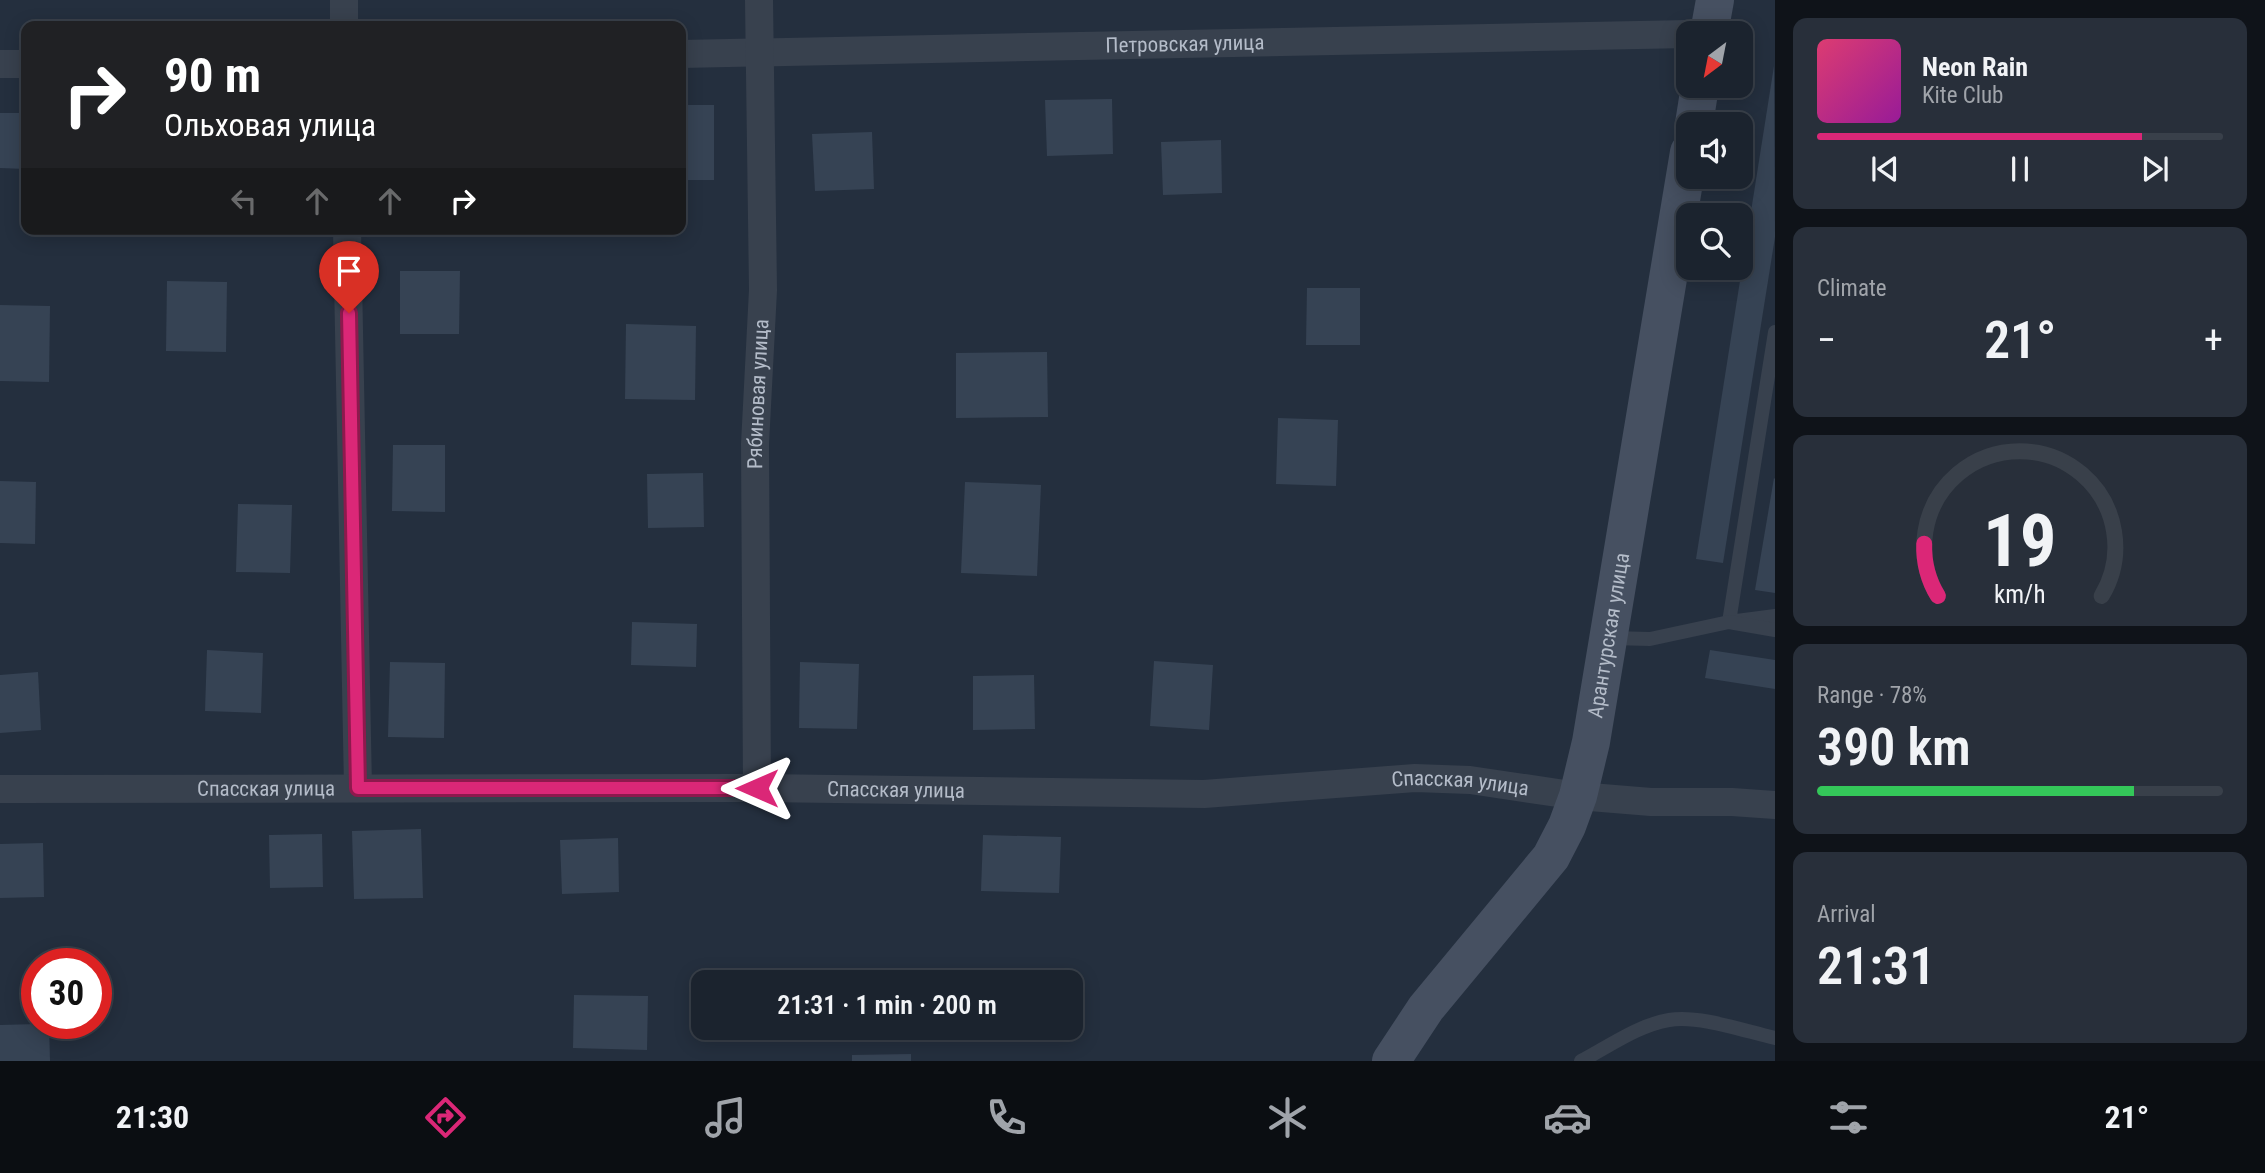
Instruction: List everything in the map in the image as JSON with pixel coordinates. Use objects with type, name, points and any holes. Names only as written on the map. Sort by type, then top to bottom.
[{"type":"street","points":[[344,0],[344,21]]},
{"type":"street","name":"Рябиновая улица","points":[[757,788],[755,444],[763,290],[759,0]]},
{"type":"street","points":[[1711,21],[1715,0]]},
{"type":"street","name":"Петровская улица","points":[[686,54],[1676,34]]},
{"type":"street","points":[[0,64],[21,64]]},
{"type":"street","name":"Арантурская улица","points":[[1391,1061],[1426,1008],[1551,857],[1578,796],[1591,742],[1683,189]]},
{"type":"street","points":[[347,235],[358,788]]},
{"type":"street","name":"Спасская улица","points":[[0,789],[757,788],[1204,794],[1415,778],[1470,780],[1578,796],[1651,802],[1775,805]]},
{"type":"lane","points":[[1729,622],[1775,332]]},
{"type":"lane","points":[[1608,638],[1650,639],[1729,622],[1775,616]]},
{"type":"lane","points":[[1729,622],[1775,630]]},
{"type":"lane","points":[[1581,1061],[1652,1024],[1670,1020],[1692,1019],[1775,1038]]},
{"type":"building","points":[[1774,66],[1775,237],[1723,563],[1696,559],[1740,280],[1753,280],[1752,203]]},
{"type":"building","points":[[1112,99],[1113,154],[1047,156],[1045,100]]},
{"type":"building","points":[[686,105],[714,105],[714,180],[686,180]]},
{"type":"building","points":[[0,113],[21,113],[21,169],[0,168]]},
{"type":"building","points":[[872,132],[874,189],[815,191],[812,134]]},
{"type":"building","points":[[1221,140],[1222,193],[1163,195],[1161,142]]},
{"type":"building","points":[[400,271],[460,271],[459,334],[400,334]]},
{"type":"building","points":[[167,281],[227,282],[226,352],[166,351]]},
{"type":"building","points":[[1307,288],[1360,288],[1360,345],[1306,345]]},
{"type":"building","points":[[0,305],[50,306],[49,382],[0,381]]},
{"type":"building","points":[[626,324],[696,326],[695,400],[625,399]]},
{"type":"building","points":[[1047,352],[1048,417],[956,418],[956,353]]},
{"type":"building","points":[[1278,418],[1338,420],[1336,486],[1276,484]]},
{"type":"building","points":[[393,445],[445,445],[445,512],[392,511]]},
{"type":"building","points":[[703,473],[704,527],[648,528],[647,474]]},
{"type":"building","points":[[1775,479],[1775,593],[1755,590]]},
{"type":"building","points":[[0,481],[36,482],[35,544],[0,543]]},
{"type":"building","points":[[965,482],[1041,485],[1037,576],[961,573]]},
{"type":"building","points":[[238,504],[292,505],[290,573],[236,572]]},
{"type":"building","points":[[632,622],[697,624],[696,667],[631,665]]},
{"type":"building","points":[[207,650],[263,653],[261,713],[205,711]]},
{"type":"building","points":[[1710,650],[1775,660],[1775,689],[1705,678]]},
{"type":"building","points":[[1154,661],[1213,665],[1209,730],[1150,726]]},
{"type":"building","points":[[390,662],[445,663],[444,738],[388,737]]},
{"type":"building","points":[[800,662],[859,664],[857,729],[799,728]]},
{"type":"building","points":[[38,672],[41,730],[0,733],[0,675]]},
{"type":"building","points":[[1034,675],[1035,729],[973,730],[973,676]]},
{"type":"building","points":[[421,829],[423,898],[354,899],[352,831]]},
{"type":"building","points":[[322,834],[323,887],[270,888],[269,835]]},
{"type":"building","points":[[983,835],[1061,837],[1059,893],[981,891]]},
{"type":"building","points":[[618,838],[619,892],[562,894],[560,840]]},
{"type":"building","points":[[43,843],[44,897],[0,898],[0,844]]},
{"type":"building","points":[[574,995],[648,996],[647,1050],[573,1048]]},
{"type":"building","points":[[0,1025],[21,1025],[21,1039],[49,1039],[50,1061],[0,1061]]},
{"type":"building","points":[[911,1054],[911,1061],[852,1061],[852,1055]]},
{"type":"route","points":[[349,313],[358,788],[757,788]]}]
